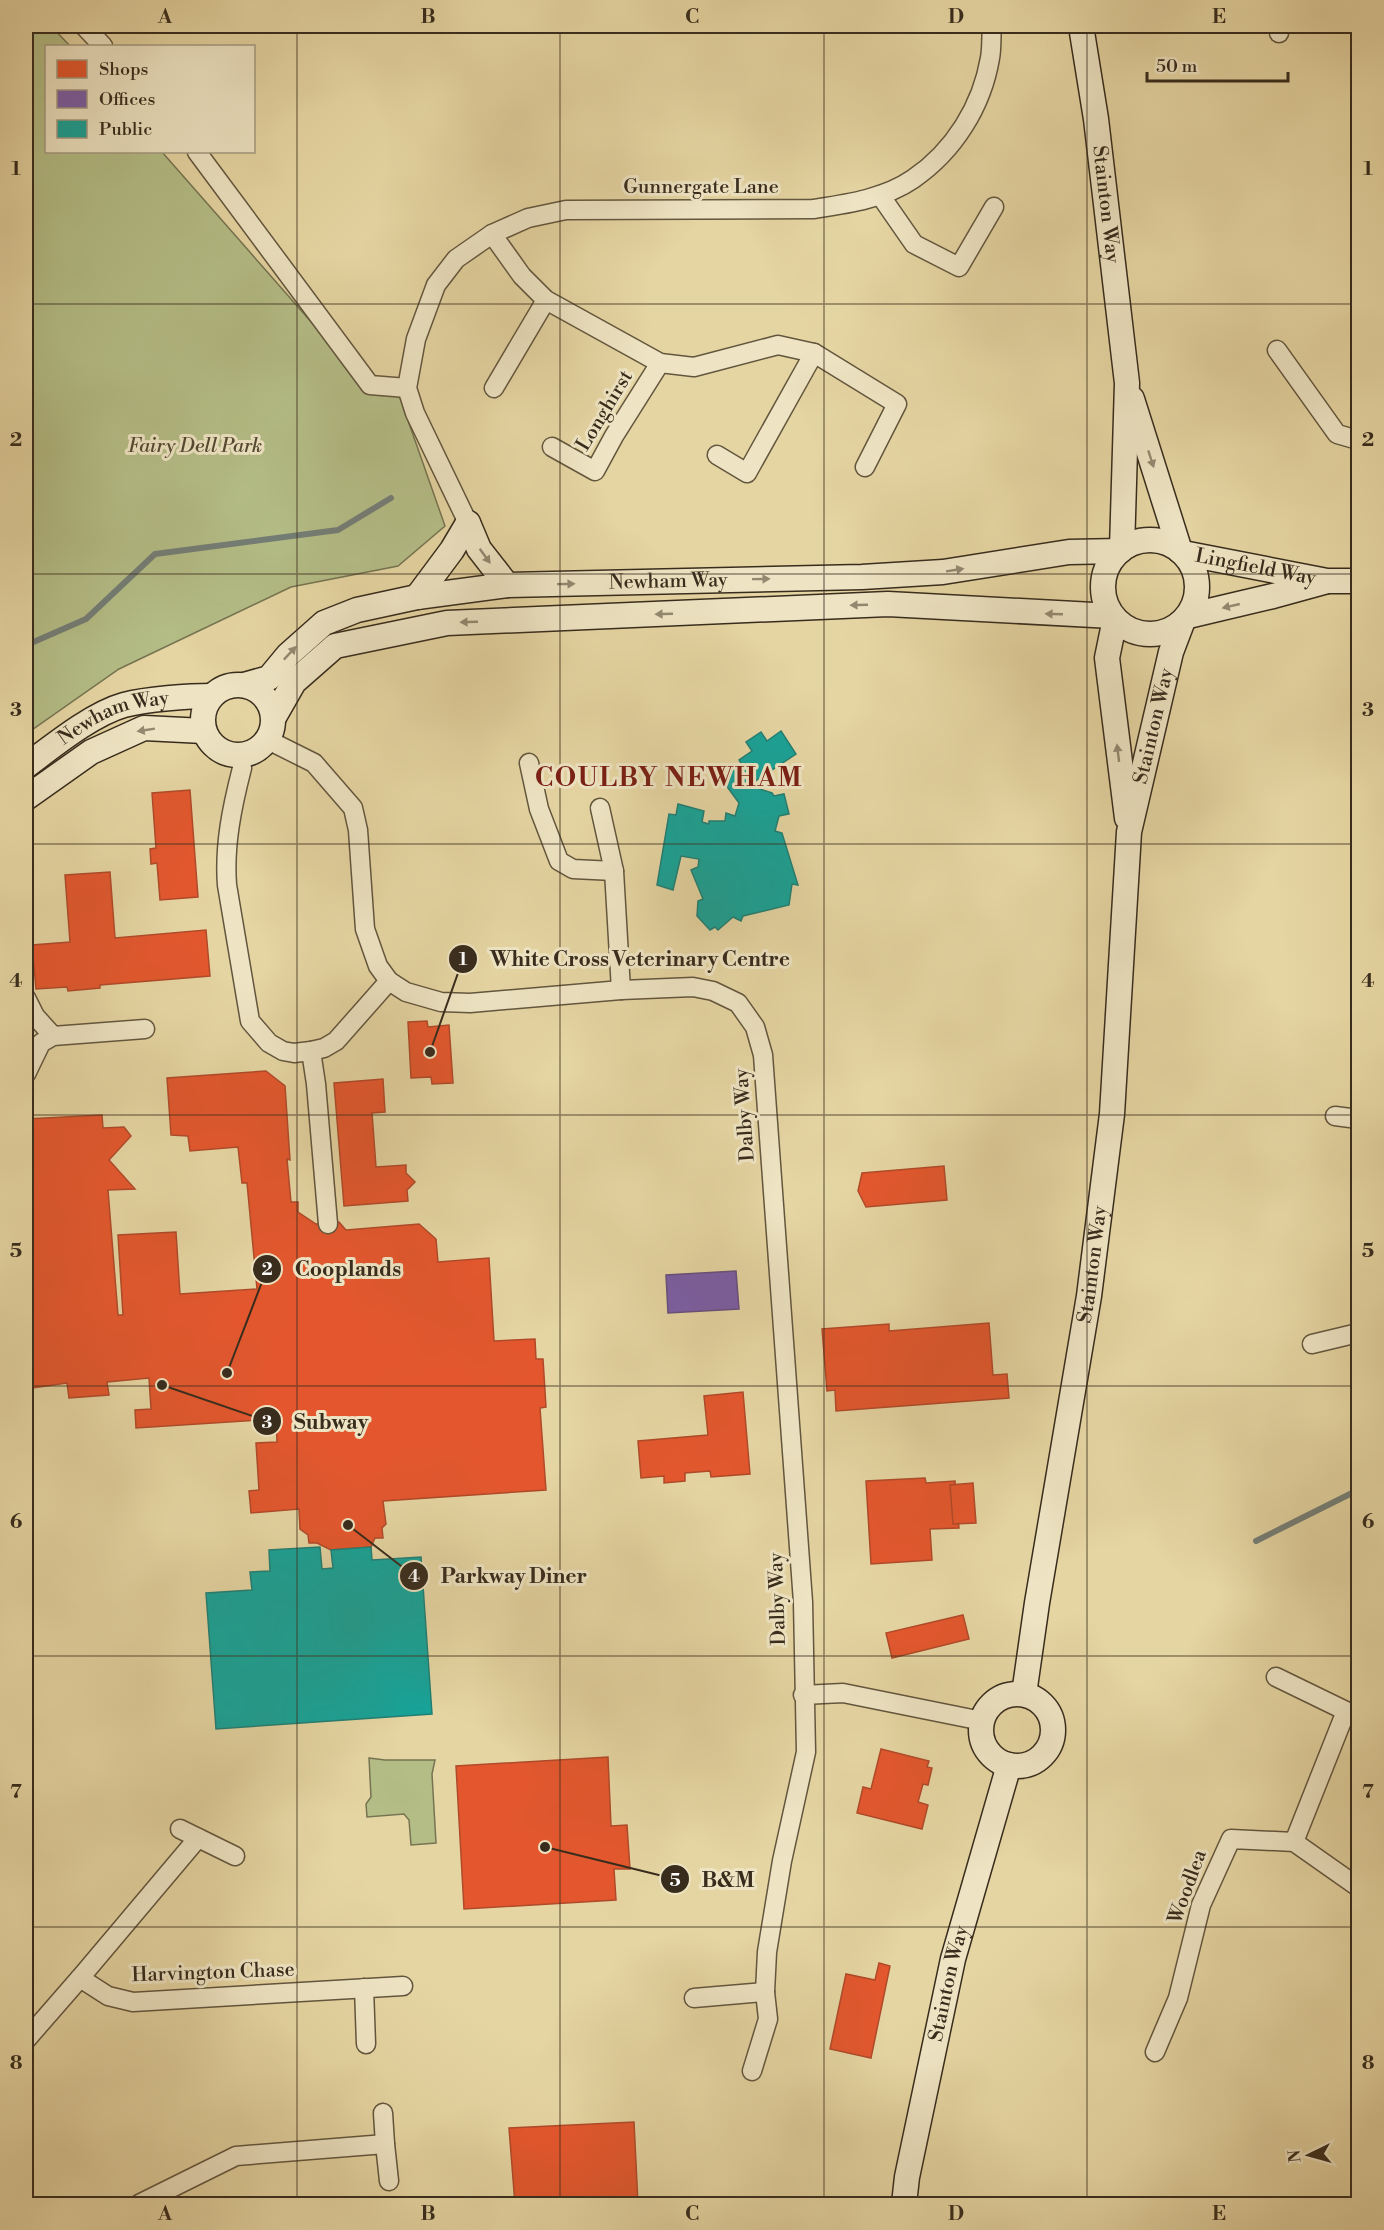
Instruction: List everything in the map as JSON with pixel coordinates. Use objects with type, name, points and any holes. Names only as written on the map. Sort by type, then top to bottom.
[{"type":"street","points":[[84,26],[102,45]]},
{"type":"street","name":"Gunnergate Lane","points":[[468,523],[415,413],[407,388],[416,339],[436,285],[456,259],[492,234],[528,218],[567,210],[813,209],[849,204],[880,195],[912,180],[941,156],[971,116],[991,57],[992,26]]},
{"type":"street","name":"Stainton Way","points":[[1081,26],[1096,119],[1127,383],[1121,550]]},
{"type":"street","points":[[198,153],[370,385],[407,388]]},
{"type":"street","points":[[880,195],[914,244],[959,267],[994,207]]},
{"type":"street","name":"Longhirst","points":[[492,234],[522,276],[546,300],[660,363],[694,367],[778,345],[814,353],[897,404],[864,467]]},
{"type":"street","points":[[494,388],[546,300]]},
{"type":"street","points":[[1277,350],[1337,434],[1359,440]]},
{"type":"street","points":[[717,455],[747,473],[814,353]]},
{"type":"street","name":"Longhirst","points":[[552,447],[595,471],[660,363]]},
{"type":"street","name":"Stainton Way","points":[[1127,383],[1181,552]]},
{"type":"street","points":[[468,523],[479,549],[507,585]]},
{"type":"street","points":[[417,597],[452,550],[468,523]]},
{"type":"street","points":[[1151,540],[1167,543],[1181,552],[1191,563],[1198,590],[1195,603],[1185,619],[1162,633],[1140,634],[1126,629],[1113,618],[1105,604],[1104,575],[1110,562],[1121,550],[1136,542],[1151,540]]},
{"type":"street","name":"Newham Way","points":[[26,798],[91,752],[144,728],[204,731],[203,719],[212,696],[222,689],[269,678],[288,655],[324,623],[357,610],[417,597],[507,585],[862,577],[943,572],[1069,552],[1121,550]]},
{"type":"street","name":"Lingfield Way","points":[[1181,552],[1327,581],[1359,581]]},
{"type":"street","name":"Lingfield Way","points":[[1185,619],[1327,581]]},
{"type":"street","name":"Newham Way","points":[[268,740],[274,717],[294,682],[335,646],[447,623],[888,604],[1113,618]]},
{"type":"street","name":"Stainton Way","points":[[1113,618],[1107,658],[1129,832]]},
{"type":"street","name":"Stainton Way","points":[[1024,1694],[1037,1603],[1089,1296],[1112,1114],[1129,832],[1171,652],[1185,619]]},
{"type":"street","points":[[244,685],[256,690],[265,698],[274,717]]},
{"type":"street","name":"Newham Way","points":[[26,766],[83,725],[123,705],[212,696]]},
{"type":"street","points":[[204,731],[216,748],[226,754],[239,756],[259,749],[268,740],[314,763],[353,808],[358,830],[365,929],[378,966],[389,981],[336,1041],[311,1052],[283,1051],[269,1043],[250,1021],[225,865],[227,837],[242,768]]},
{"type":"street","points":[[529,763],[538,809],[559,861],[573,869],[614,871]]},
{"type":"street","points":[[600,808],[614,871],[621,990]]},
{"type":"street","name":"Dalby Way","points":[[389,981],[406,992],[426,998],[441,1002],[470,1004],[621,990],[693,987],[713,991],[738,1003],[755,1027],[763,1055],[803,1602],[803,1695],[806,1752],[782,1861],[767,1952],[765,1992],[768,2019],[752,2071]]},
{"type":"street","points":[[26,998],[35,1016],[53,1036]]},
{"type":"street","points":[[26,1074],[41,1043],[53,1036],[145,1029]]},
{"type":"street","points":[[311,1052],[316,1084],[328,1224]]},
{"type":"street","points":[[1335,1116],[1359,1119]]},
{"type":"street","points":[[1312,1344],[1359,1333]]},
{"type":"street","points":[[1276,1677],[1346,1711],[1294,1842],[1359,1887]]},
{"type":"street","points":[[803,1695],[843,1693],[982,1721]]},
{"type":"street","points":[[1024,1694],[1036,1699],[1046,1707],[1052,1718],[1054,1731],[1051,1744],[1044,1755],[1034,1762],[1022,1766],[1009,1765],[995,1759],[986,1748],[981,1734],[982,1721],[987,1709],[994,1701],[1003,1696],[1024,1694]]},
{"type":"street","name":"Stainton Way","points":[[904,2205],[907,2177],[953,1959],[1009,1765]]},
{"type":"street","points":[[180,1829],[235,1856]]},
{"type":"street","points":[[26,2040],[198,1838]]},
{"type":"street","name":"Woodlea","points":[[1155,2052],[1178,1998],[1201,1905],[1231,1839],[1294,1842]]},
{"type":"street","name":"Harvington Chase","points":[[80,1978],[108,1996],[133,2002],[403,1986]]},
{"type":"street","points":[[364,1988],[366,2044]]},
{"type":"street","points":[[694,1998],[765,1992]]},
{"type":"street","points":[[383,2113],[389,2181]]},
{"type":"street","points":[[139,2205],[236,2156],[386,2144]]},
{"type":"green space","name":"Fairy Dell Park","points":[[26,26],[51,26],[69,45],[45,45],[45,153],[163,153],[371,390],[398,392],[445,526],[398,566],[291,587],[119,669],[26,734]]},
{"type":"green space","points":[[369,1758],[435,1760],[432,1774],[436,1843],[411,1845],[409,1820],[404,1814],[367,1817],[366,1804],[371,1797]]},
{"type":"building: Shops","points":[[190,790],[198,897],[160,900],[157,863],[151,864],[150,849],[156,848],[152,793]]},
{"type":"building: Shops","points":[[110,872],[115,938],[206,930],[210,976],[100,985],[100,988],[68,991],[67,987],[36,989],[32,945],[70,942],[65,875]]},
{"type":"building: Shops","points":[[427,1021],[428,1027],[449,1025],[453,1083],[432,1084],[431,1077],[411,1078],[408,1022]]},
{"type":"building: Shops","points":[[266,1071],[285,1086],[291,1202],[298,1202],[298,1212],[316,1224],[339,1222],[346,1230],[419,1224],[436,1239],[438,1262],[489,1258],[494,1341],[535,1339],[536,1359],[543,1359],[546,1407],[540,1408],[546,1490],[383,1501],[386,1524],[382,1528],[383,1538],[375,1538],[371,1547],[331,1550],[317,1543],[309,1543],[308,1535],[300,1529],[299,1509],[251,1513],[249,1491],[259,1490],[256,1443],[277,1442],[276,1419],[136,1428],[135,1410],[151,1409],[149,1378],[107,1382],[109,1395],[69,1398],[67,1383],[26,1389],[26,1119],[102,1115],[103,1128],[124,1127],[131,1136],[109,1160],[135,1189],[108,1190],[118,1315],[123,1315],[118,1235],[176,1232],[180,1294],[257,1289],[247,1183],[242,1183],[238,1147],[190,1151],[188,1136],[171,1135],[167,1078]]},
{"type":"building: Shops","points":[[383,1079],[385,1112],[372,1113],[376,1167],[406,1165],[406,1173],[415,1182],[407,1190],[408,1201],[344,1206],[334,1083]]},
{"type":"building: Shops","points":[[944,1166],[947,1200],[866,1207],[858,1191],[862,1173]]},
{"type":"building: Shops","points":[[989,1323],[993,1375],[1007,1374],[1009,1398],[836,1411],[835,1390],[827,1391],[822,1329],[889,1324],[889,1331]]},
{"type":"building: Shops","points":[[743,1392],[750,1474],[711,1477],[710,1471],[685,1473],[685,1481],[664,1483],[664,1476],[641,1478],[638,1441],[708,1435],[704,1396]]},
{"type":"building: Shops","points":[[925,1478],[926,1483],[955,1481],[959,1528],[930,1529],[932,1560],[871,1564],[866,1481]]},
{"type":"building: Shops","points":[[973,1483],[976,1523],[953,1524],[950,1485]]},
{"type":"building: Shops","points":[[963,1615],[969,1639],[892,1658],[886,1633]]},
{"type":"building: Shops","points":[[881,1749],[929,1761],[927,1767],[932,1768],[928,1785],[923,1784],[918,1802],[928,1805],[922,1829],[857,1813],[863,1787],[871,1789]]},
{"type":"building: Shops","points":[[608,1757],[611,1826],[627,1825],[630,1869],[614,1869],[616,1900],[464,1909],[456,1766]]},
{"type":"building: Shops","points":[[879,1963],[890,1966],[871,2058],[830,2049],[846,1974],[875,1980]]},
{"type":"building: Shops","points":[[634,2122],[638,2204],[515,2204],[509,2128]]},
{"type":"building: Offices","points":[[736,1271],[739,1309],[668,1313],[666,1275]]},
{"type":"building: Public","points":[[781,731],[796,754],[754,782],[757,788],[772,793],[774,796],[784,794],[789,814],[779,816],[775,831],[782,833],[798,885],[792,884],[789,905],[743,916],[741,921],[733,917],[718,930],[715,927],[710,930],[697,916],[698,901],[703,899],[691,870],[698,867],[699,859],[681,856],[673,890],[657,885],[669,814],[676,815],[678,804],[704,811],[702,822],[709,824],[709,821],[725,821],[726,813],[735,816],[739,803],[720,777],[741,763],[739,760],[752,751],[746,742],[761,732],[767,741]]},
{"type":"building: Public","points":[[320,1547],[322,1569],[333,1568],[331,1550],[371,1547],[372,1560],[421,1557],[432,1714],[216,1729],[206,1593],[252,1590],[250,1572],[270,1571],[269,1550]]},
{"type":"waterway","points":[[26,649],[29,644],[86,619],[155,554],[338,530],[391,498]]},
{"type":"waterway","points":[[1256,1541],[1358,1490]]},
{"type":"place","name":"White Cross Veterinary Centre","points":[[430,1052]]},
{"type":"place","name":"Cooplands","points":[[227,1373]]},
{"type":"place","name":"Subway","points":[[162,1385]]},
{"type":"place","name":"Parkway Diner","points":[[348,1525]]},
{"type":"place","name":"B&M","points":[[545,1847]]},
{"type":"district","name":"COULBY NEWHAM","points":[[669,778]]}]
